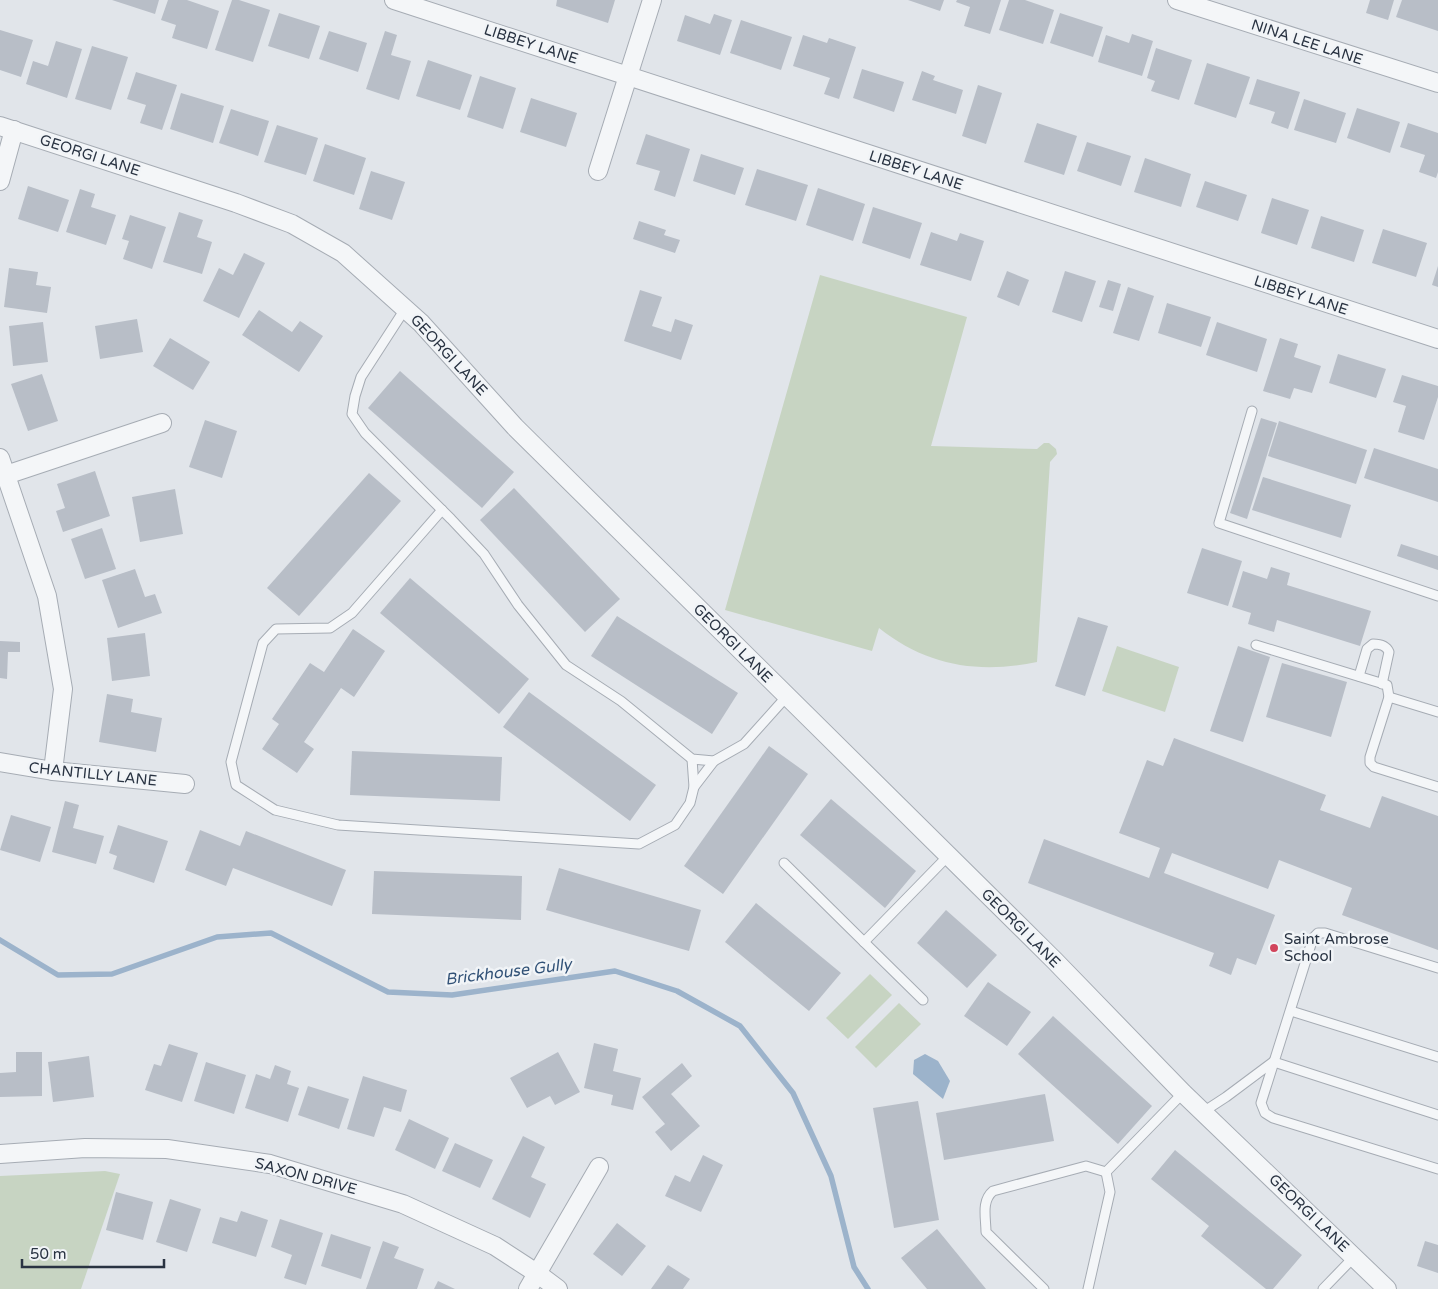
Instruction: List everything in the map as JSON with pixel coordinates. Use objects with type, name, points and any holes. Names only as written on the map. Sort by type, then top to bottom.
[{"type":"street","name":"LIBBEY LANE","points":[[394,0],[1438,339]]},
{"type":"street","points":[[598,171],[652,0]]},
{"type":"street","name":"NINA LEE LANE","points":[[1177,0],[1438,83]]},
{"type":"street","points":[[0,181],[7,128]]},
{"type":"street","name":"GEORGI LANE","points":[[7,128],[236,203],[292,224],[343,253],[421,323],[514,427],[1055,961],[1183,1094],[1388,1289]]},
{"type":"street","points":[[53,771],[63,689],[47,596],[3,467],[162,423]]},
{"type":"street","name":"CHANTILLY LANE","points":[[0,762],[53,771],[185,784]]},
{"type":"street","name":"SAXON DRIVE","points":[[0,1154],[85,1148],[166,1149],[270,1164],[403,1204],[495,1246],[558,1289]]},
{"type":"street","points":[[528,1289],[599,1167]]},
{"type":"lane","points":[[405,308],[361,377],[352,414],[365,433],[484,554],[518,605],[566,665],[621,701],[692,759],[714,761]]},
{"type":"lane","points":[[1252,411],[1219,523],[1438,596]]},
{"type":"lane","points":[[442,510],[352,612],[330,628],[276,629],[263,643],[231,762],[236,785],[275,810],[338,825],[639,844],[675,825],[690,802],[694,786],[692,759]]},
{"type":"lane","points":[[1359,676],[1367,649],[1373,644],[1385,646],[1389,652],[1382,684]]},
{"type":"lane","points":[[1256,645],[1387,685],[1389,697],[1370,757],[1370,763],[1374,767],[1438,787]]},
{"type":"lane","points":[[694,786],[714,761],[744,744],[787,696]]},
{"type":"lane","points":[[1389,697],[1438,712]]},
{"type":"lane","points":[[864,942],[948,856]]},
{"type":"lane","points":[[784,863],[923,1000]]},
{"type":"lane","points":[[1438,968],[1325,933],[1318,934],[1313,938],[1261,1103],[1266,1113],[1273,1118],[1438,1169]]},
{"type":"lane","points":[[1291,1011],[1438,1057]]},
{"type":"lane","points":[[1202,1112],[1274,1062]]},
{"type":"lane","points":[[1274,1062],[1438,1115]]},
{"type":"lane","points":[[1106,1172],[1183,1094]]},
{"type":"lane","points":[[1044,1289],[986,1232],[985,1202],[988,1195],[993,1190],[1086,1166],[1106,1172]]},
{"type":"lane","points":[[1088,1289],[1110,1192],[1106,1172]]},
{"type":"lane","points":[[1323,1289],[1354,1257]]},
{"type":"green space","points":[[820,275],[967,317],[931,446],[1037,449],[1044,443],[1049,443],[1056,449],[1057,454],[1050,462],[1037,662],[994,667],[954,664],[916,651],[897,641],[879,628],[872,651],[725,610]]},
{"type":"green space","points":[[1117,646],[1179,667],[1165,712],[1102,691]]},
{"type":"green space","points":[[870,974],[892,995],[848,1039],[826,1018]]},
{"type":"green space","points":[[899,1003],[921,1024],[876,1068],[855,1047]]},
{"type":"green space","points":[[105,1171],[120,1174],[81,1289],[0,1289],[0,1176]]},
{"type":"water","points":[[925,1054],[938,1061],[950,1081],[943,1099],[913,1074],[914,1060]]},
{"type":"building","points":[[112,0],[159,0],[155,14]]},
{"type":"building","points":[[168,0],[187,0],[219,11],[207,49],[172,38],[176,25],[161,20]]},
{"type":"building","points":[[232,0],[239,0],[270,10],[253,62],[215,50]]},
{"type":"building","points":[[557,0],[615,0],[608,23],[556,6]]},
{"type":"building","points":[[908,0],[944,0],[940,11]]},
{"type":"building","points":[[957,0],[1001,0],[990,34],[964,26],[970,7],[956,2]]},
{"type":"building","points":[[1009,0],[1025,0],[1054,10],[1043,44],[999,30]]},
{"type":"building","points":[[1370,0],[1394,0],[1388,20],[1366,13]]},
{"type":"building","points":[[1402,0],[1438,0],[1438,31],[1396,17]]},
{"type":"building","points":[[279,13],[320,26],[309,59],[268,46]]},
{"type":"building","points":[[1060,13],[1103,27],[1093,57],[1050,43]]},
{"type":"building","points":[[714,14],[732,20],[720,55],[677,41],[685,15],[710,24]]},
{"type":"building","points":[[741,20],[792,37],[781,70],[730,53]]},
{"type":"building","points":[[0,30],[33,40],[21,77],[0,70]]},
{"type":"building","points":[[329,31],[367,43],[358,72],[319,59]]},
{"type":"building","points":[[385,31],[397,35],[391,55],[411,61],[399,100],[366,89]]},
{"type":"building","points":[[1132,34],[1153,41],[1142,76],[1098,62],[1106,35],[1129,43]]},
{"type":"building","points":[[803,35],[827,43],[829,38],[856,47],[839,99],[824,94],[830,78],[793,66]]},
{"type":"building","points":[[56,41],[82,49],[67,98],[26,84],[33,61],[48,66]]},
{"type":"building","points":[[92,46],[128,57],[111,110],[75,99]]},
{"type":"building","points":[[1156,48],[1192,60],[1179,100],[1151,91],[1155,81],[1147,78]]},
{"type":"building","points":[[428,60],[472,75],[460,110],[416,96]]},
{"type":"building","points":[[1207,63],[1250,77],[1236,118],[1194,104]]},
{"type":"building","points":[[862,69],[904,82],[894,112],[853,98]]},
{"type":"building","points":[[922,71],[935,76],[933,80],[963,90],[956,114],[912,100]]},
{"type":"building","points":[[136,72],[177,85],[162,130],[140,123],[146,105],[127,99]]},
{"type":"building","points":[[480,76],[516,88],[503,129],[467,117]]},
{"type":"building","points":[[1257,79],[1300,92],[1288,129],[1271,123],[1275,112],[1249,104]]},
{"type":"building","points":[[978,85],[1002,93],[986,144],[962,136]]},
{"type":"building","points":[[181,93],[224,106],[213,143],[170,129]]},
{"type":"building","points":[[531,98],[577,113],[566,147],[520,132]]},
{"type":"building","points":[[1304,99],[1346,113],[1336,143],[1294,130]]},
{"type":"building","points":[[1357,108],[1400,122],[1390,153],[1347,138]]},
{"type":"building","points":[[231,109],[269,121],[258,156],[219,143]]},
{"type":"building","points":[[1037,123],[1077,136],[1064,175],[1024,162]]},
{"type":"building","points":[[1408,123],[1438,133],[1438,172],[1436,178],[1419,172],[1425,155],[1400,147]]},
{"type":"building","points":[[277,125],[318,138],[306,175],[264,162]]},
{"type":"building","points":[[646,134],[690,149],[675,197],[654,190],[660,171],[636,164]]},
{"type":"building","points":[[1087,142],[1131,156],[1121,186],[1077,171]]},
{"type":"building","points":[[325,144],[366,158],[354,195],[313,181]]},
{"type":"building","points":[[701,154],[744,168],[735,195],[693,181]]},
{"type":"building","points":[[1145,158],[1191,174],[1181,207],[1134,192]]},
{"type":"building","points":[[757,169],[808,185],[796,221],[745,205]]},
{"type":"building","points":[[371,171],[405,182],[392,220],[359,209]]},
{"type":"building","points":[[1205,181],[1247,195],[1238,221],[1196,207]]},
{"type":"building","points":[[28,186],[69,200],[58,232],[18,219]]},
{"type":"building","points":[[818,188],[865,204],[853,241],[806,225]]},
{"type":"building","points":[[80,189],[95,194],[91,207],[116,215],[106,245],[66,232]]},
{"type":"building","points":[[1272,198],[1309,210],[1297,245],[1261,233]]},
{"type":"building","points":[[873,207],[922,223],[910,259],[862,243]]},
{"type":"building","points":[[179,212],[203,220],[197,237],[212,242],[202,274],[163,262]]},
{"type":"building","points":[[130,215],[166,227],[152,269],[123,259],[129,241],[122,239]]},
{"type":"building","points":[[1321,216],[1364,230],[1354,262],[1311,248]]},
{"type":"building","points":[[639,221],[666,230],[664,235],[680,240],[675,253],[633,239]]},
{"type":"building","points":[[1383,229],[1427,243],[1416,277],[1372,263]]},
{"type":"building","points":[[931,232],[957,241],[960,233],[984,241],[971,281],[920,265]]},
{"type":"building","points":[[244,253],[265,263],[239,318],[203,301],[219,268],[233,275]]},
{"type":"building","points":[[1438,266],[1438,287],[1432,285]]},
{"type":"building","points":[[9,268],[38,272],[36,285],[51,287],[47,313],[4,307]]},
{"type":"building","points":[[1007,271],[1029,280],[1019,306],[997,297]]},
{"type":"building","points":[[1065,271],[1096,281],[1082,322],[1052,312]]},
{"type":"building","points":[[1108,280],[1121,284],[1113,311],[1099,307]]},
{"type":"building","points":[[1128,287],[1154,296],[1139,341],[1113,333]]},
{"type":"building","points":[[640,290],[662,297],[652,326],[671,332],[675,319],[693,325],[681,360],[624,341]]},
{"type":"building","points":[[1167,303],[1211,317],[1201,347],[1158,333]]},
{"type":"building","points":[[259,310],[292,332],[300,321],[323,336],[299,372],[242,335]]},
{"type":"building","points":[[137,319],[143,352],[100,359],[95,326]]},
{"type":"building","points":[[43,322],[48,362],[13,366],[9,326]]},
{"type":"building","points":[[1217,322],[1267,339],[1257,372],[1206,355]]},
{"type":"building","points":[[170,338],[210,362],[193,390],[153,366]]},
{"type":"building","points":[[1280,338],[1298,344],[1294,357],[1321,366],[1312,393],[1294,388],[1290,399],[1263,391]]},
{"type":"building","points":[[1338,354],[1386,369],[1376,398],[1329,383]]},
{"type":"building","points":[[400,371],[514,472],[482,508],[368,408]]},
{"type":"building","points":[[42,374],[58,421],[28,431],[11,384]]},
{"type":"building","points":[[1402,375],[1438,386],[1438,397],[1424,440],[1398,432],[1406,406],[1393,402]]},
{"type":"building","points":[[1261,418],[1277,423],[1247,519],[1230,513]]},
{"type":"building","points":[[205,420],[237,431],[222,478],[189,467]]},
{"type":"building","points":[[1279,421],[1367,450],[1356,484],[1268,456]]},
{"type":"building","points":[[1374,448],[1438,469],[1438,502],[1364,478]]},
{"type":"building","points":[[95,471],[110,516],[63,532],[56,511],[65,508],[57,484]]},
{"type":"building","points":[[369,473],[401,501],[299,616],[267,588]]},
{"type":"building","points":[[1263,477],[1351,505],[1341,538],[1252,510]]},
{"type":"building","points":[[514,488],[620,599],[585,632],[480,520]]},
{"type":"building","points":[[175,489],[183,534],[140,542],[132,497]]},
{"type":"building","points":[[102,528],[116,569],[85,579],[71,539]]},
{"type":"building","points":[[1401,544],[1438,556],[1438,570],[1397,556]]},
{"type":"building","points":[[1202,548],[1242,561],[1228,606],[1187,593]]},
{"type":"building","points":[[1271,567],[1290,573],[1287,585],[1371,611],[1360,646],[1277,620],[1274,632],[1248,624],[1251,613],[1232,607],[1243,571],[1267,579]]},
{"type":"building","points":[[135,569],[145,597],[155,594],[162,613],[118,628],[102,580]]},
{"type":"building","points":[[410,578],[529,679],[499,714],[380,613]]},
{"type":"building","points":[[617,616],[738,693],[712,734],[591,656]]},
{"type":"building","points":[[1078,617],[1108,626],[1085,696],[1055,686]]},
{"type":"building","points":[[353,629],[385,651],[354,697],[341,688],[304,742],[314,749],[297,773],[262,749],[279,724],[272,719],[310,663],[324,672]]},
{"type":"building","points":[[145,633],[150,676],[112,681],[107,638]]},
{"type":"building","points":[[0,641],[20,642],[20,652],[8,652],[7,679],[0,678]]},
{"type":"building","points":[[1238,646],[1270,657],[1243,742],[1210,731]]},
{"type":"building","points":[[1282,663],[1347,682],[1331,737],[1266,717]]},
{"type":"building","points":[[529,692],[656,785],[630,821],[503,727]]},
{"type":"building","points":[[107,694],[133,699],[131,712],[162,718],[156,752],[99,742]]},
{"type":"building","points":[[1174,738],[1326,795],[1320,810],[1370,828],[1382,796],[1438,816],[1438,950],[1342,915],[1352,888],[1279,860],[1268,889],[1172,853],[1164,873],[1275,915],[1256,965],[1237,958],[1231,975],[1209,966],[1214,953],[1028,883],[1044,839],[1149,878],[1160,848],[1119,833],[1147,760],[1163,766]]},
{"type":"building","points":[[769,746],[808,774],[723,894],[684,866]]},
{"type":"building","points":[[352,751],[502,757],[500,801],[350,795]]},
{"type":"building","points":[[831,799],[916,871],[885,908],[800,835]]},
{"type":"building","points":[[65,801],[79,805],[73,828],[104,836],[96,864],[52,852]]},
{"type":"building","points":[[11,815],[51,827],[40,862],[0,850]]},
{"type":"building","points":[[118,825],[168,841],[154,883],[113,869],[117,856],[109,853]]},
{"type":"building","points":[[200,830],[240,846],[246,831],[346,870],[332,906],[233,868],[226,886],[185,870]]},
{"type":"building","points":[[559,868],[701,910],[689,951],[546,910]]},
{"type":"building","points":[[374,871],[522,876],[521,920],[372,914]]},
{"type":"building","points":[[756,903],[841,973],[809,1011],[725,942]]},
{"type":"building","points":[[946,910],[997,955],[967,988],[917,943]]},
{"type":"building","points":[[988,982],[1031,1012],[1007,1046],[964,1016]]},
{"type":"building","points":[[1053,1016],[1152,1106],[1118,1144],[1018,1054]]},
{"type":"building","points":[[594,1043],[618,1049],[613,1071],[641,1078],[633,1110],[611,1105],[613,1095],[584,1088]]},
{"type":"building","points":[[169,1044],[198,1053],[182,1102],[145,1090],[154,1064],[161,1066]]},
{"type":"building","points":[[16,1052],[42,1052],[42,1096],[0,1097],[0,1073],[16,1072]]},
{"type":"building","points":[[558,1052],[580,1092],[555,1105],[550,1096],[527,1108],[510,1078]]},
{"type":"building","points":[[89,1056],[94,1097],[53,1102],[48,1062]]},
{"type":"building","points":[[206,1062],[246,1075],[234,1114],[194,1101]]},
{"type":"building","points":[[682,1063],[692,1076],[671,1094],[700,1126],[671,1151],[655,1132],[665,1124],[642,1097]]},
{"type":"building","points":[[275,1065],[291,1071],[287,1084],[299,1088],[288,1122],[245,1108],[256,1074],[270,1079]]},
{"type":"building","points":[[363,1076],[407,1090],[401,1112],[384,1107],[374,1137],[347,1129]]},
{"type":"building","points":[[308,1086],[349,1099],[339,1129],[298,1115]]},
{"type":"building","points":[[1045,1094],[1054,1141],[944,1160],[936,1113]]},
{"type":"building","points":[[918,1101],[939,1220],[894,1228],[873,1108]]},
{"type":"building","points":[[409,1119],[449,1138],[435,1169],[395,1150]]},
{"type":"building","points":[[523,1136],[545,1147],[531,1177],[546,1184],[530,1218],[492,1199]]},
{"type":"building","points":[[455,1143],[493,1160],[480,1188],[442,1171]]},
{"type":"building","points":[[1175,1150],[1302,1255],[1273,1289],[1266,1289],[1201,1236],[1209,1226],[1151,1179]]},
{"type":"building","points":[[703,1155],[723,1165],[701,1212],[665,1196],[675,1175],[690,1182]]},
{"type":"building","points":[[116,1192],[153,1202],[143,1240],[106,1230]]},
{"type":"building","points":[[170,1199],[201,1209],[187,1252],[156,1242]]},
{"type":"building","points":[[241,1211],[268,1220],[256,1257],[212,1243],[220,1217],[237,1222]]},
{"type":"building","points":[[280,1219],[323,1233],[306,1285],[284,1278],[292,1255],[271,1247]]},
{"type":"building","points":[[617,1223],[646,1246],[622,1276],[593,1254]]},
{"type":"building","points":[[937,1229],[986,1289],[927,1289],[901,1258]]},
{"type":"building","points":[[331,1234],[371,1247],[361,1279],[321,1266]]},
{"type":"building","points":[[383,1241],[399,1247],[394,1258],[424,1269],[417,1289],[366,1289]]},
{"type":"building","points":[[1425,1241],[1438,1245],[1438,1273],[1417,1266]]},
{"type":"building","points":[[668,1265],[690,1279],[683,1289],[651,1289]]},
{"type":"building","points":[[438,1281],[455,1289],[434,1289]]},
{"type":"waterway","name":"Brickhouse Gully","points":[[0,940],[58,975],[112,974],[217,937],[271,933],[388,992],[452,995],[615,971],[677,991],[740,1026],[793,1093],[831,1176],[854,1267],[868,1289]]},
{"type":"place","name":"Saint Ambrose School","points":[[1274,948]]}]
